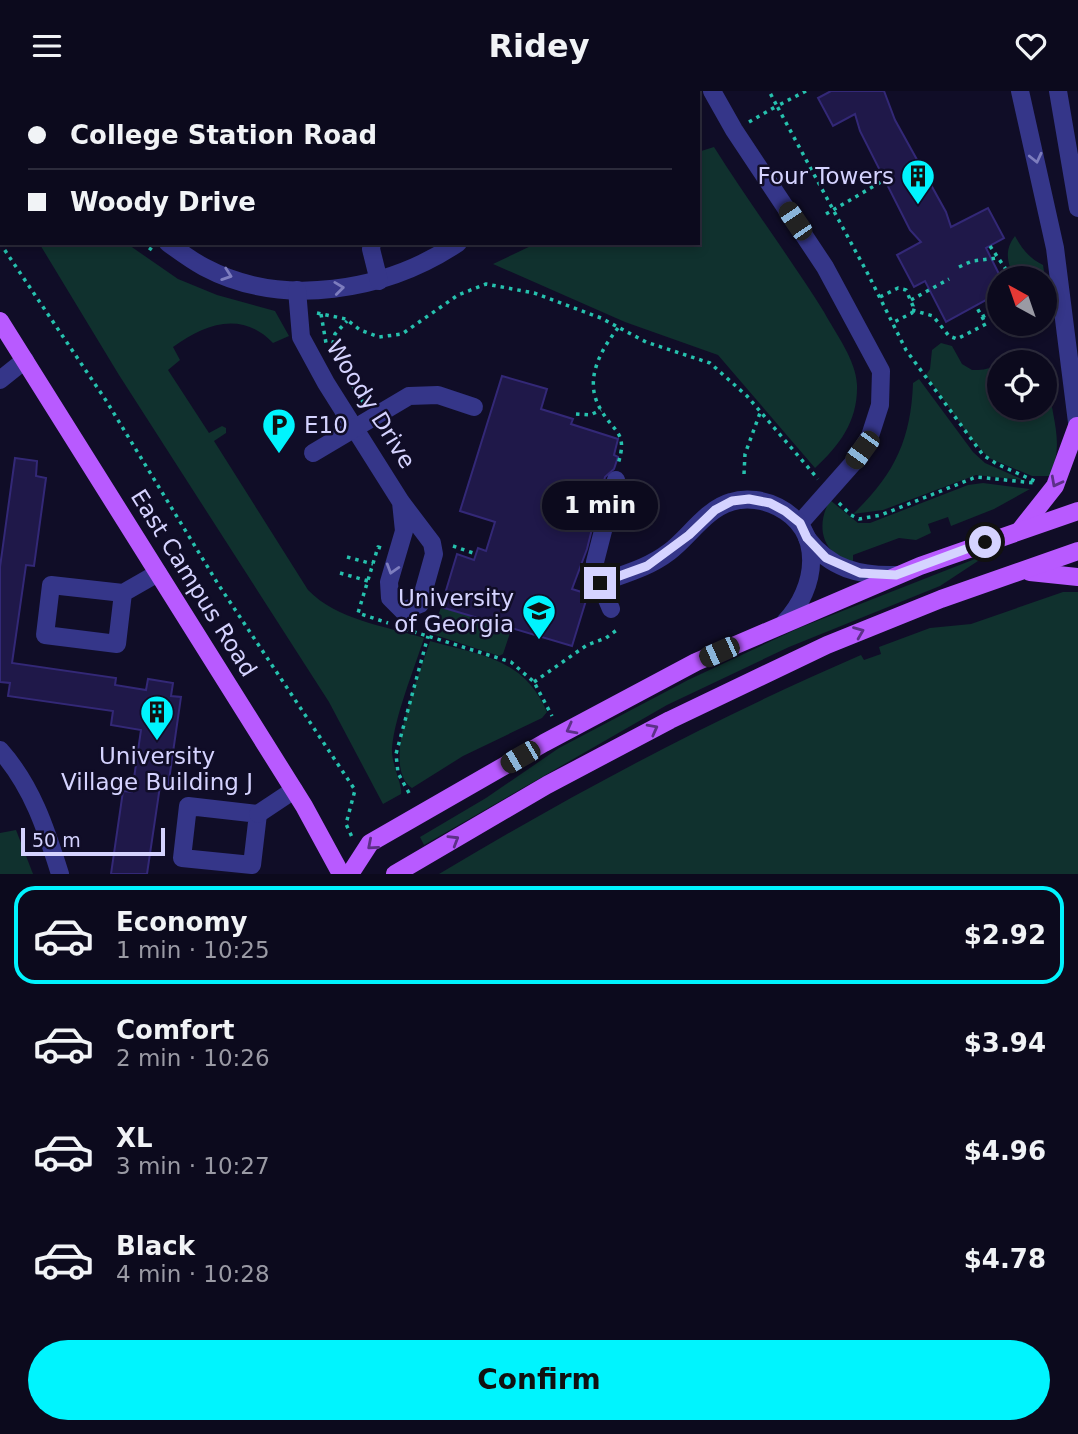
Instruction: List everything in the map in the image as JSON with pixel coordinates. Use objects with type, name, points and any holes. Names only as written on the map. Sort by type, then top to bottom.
[{"type":"main road","name":"East Campus Road","points":[[0,321],[294,790],[341,874]]},
{"type":"main road","points":[[1020,530],[1055,486],[1078,428]]},
{"type":"main road","points":[[350,874],[370,843],[568,730],[696,662],[896,575],[1078,511]]},
{"type":"main road","points":[[396,874],[547,785],[670,720],[827,645],[941,599],[1078,551]]},
{"type":"main road","points":[[1023,571],[1078,577]]},
{"type":"street","points":[[712,91],[734,130],[825,267],[881,371],[880,405],[870,436],[804,530],[810,568],[807,590],[802,601],[785,622]]},
{"type":"street","points":[[1020,91],[1055,248],[1078,428]]},
{"type":"street","points":[[1058,91],[1071,121],[1078,208]]},
{"type":"street","points":[[171,245],[204,267],[232,278],[297,290],[336,289],[379,281],[407,271],[454,245]]},
{"type":"street","points":[[369,245],[379,281]]},
{"type":"street","name":"Woody Drive","points":[[297,290],[301,337],[326,383],[401,502],[432,543],[434,554],[420,604],[403,611],[390,599],[388,582],[404,531],[401,502]]},
{"type":"street","points":[[0,380],[25,360]]},
{"type":"street","points":[[313,453],[402,398],[438,395],[474,407]]},
{"type":"street","points":[[611,609],[596,572],[595,555],[616,480]]},
{"type":"street","points":[[600,583],[647,566],[689,535],[715,510],[732,501],[749,499],[770,503],[804,530],[826,558],[846,569],[877,575],[896,575]]},
{"type":"street","points":[[124,593],[117,644],[45,635],[51,585],[124,593],[158,573]]},
{"type":"street","points":[[0,750],[32,796],[60,874]]},
{"type":"street","points":[[258,814],[252,865],[182,858],[188,806],[258,814],[294,790]]},
{"type":"path","points":[[769,91],[910,357],[983,455],[1038,483]]},
{"type":"path","points":[[744,124],[806,91]]},
{"type":"path","points":[[826,214],[881,182]]},
{"type":"path","points":[[1,245],[107,402],[218,584],[355,790],[346,824]]},
{"type":"path","points":[[990,246],[1003,266]]},
{"type":"path","points":[[959,267],[972,261],[997,258]]},
{"type":"path","points":[[911,300],[949,279]]},
{"type":"path","points":[[310,311],[348,320],[360,330],[379,337],[402,334],[458,295],[486,284],[534,293],[601,317],[646,342],[710,363],[747,396],[822,484]]},
{"type":"path","points":[[880,297],[898,288],[906,290],[911,300],[912,313],[892,323]]},
{"type":"path","points":[[912,310],[933,316],[952,338],[986,324],[976,306]]},
{"type":"path","points":[[321,314],[326,342],[363,402]]},
{"type":"path","points":[[982,317],[987,314]]},
{"type":"path","points":[[331,352],[335,334],[348,320]]},
{"type":"path","points":[[616,480],[614,478],[623,447],[622,438],[601,410],[593,376],[603,347],[618,328]]},
{"type":"path","points":[[576,414],[590,415],[601,410]]},
{"type":"path","points":[[744,474],[745,454],[760,413]]},
{"type":"path","points":[[835,499],[859,519],[881,515],[976,477],[1029,483]]},
{"type":"path","points":[[453,546],[476,554]]},
{"type":"path","points":[[347,557],[373,564]]},
{"type":"path","points":[[340,573],[368,581]]},
{"type":"path","points":[[534,682],[587,645],[606,638],[618,629]]},
{"type":"path","points":[[409,793],[398,773],[396,754],[428,636],[511,662],[534,682],[552,716]]},
{"type":"green space","points":[[714,147],[824,312],[853,366],[857,398],[851,421],[840,441],[815,468],[718,355],[625,322],[493,264],[533,245],[700,245],[700,151]]},
{"type":"green space","points":[[1015,236],[1026,253],[1043,266],[1010,266],[1009,246]]},
{"type":"green space","points":[[40,245],[129,245],[178,279],[217,295],[275,311],[289,336],[273,343],[248,326],[223,324],[210,327],[173,347],[180,360],[168,370],[209,433],[222,426],[226,428],[226,433],[214,441],[308,590],[347,615],[424,638],[401,707],[392,748],[401,794],[383,804],[329,702],[119,375]]},
{"type":"green space","points":[[941,343],[952,346],[962,364],[972,370],[987,368],[987,420],[1055,420],[1057,449],[1050,476],[1032,476],[989,458],[972,440],[926,375],[930,369],[932,350]]},
{"type":"green space","points":[[919,379],[973,452],[985,463],[1024,480],[976,475],[883,510],[853,514],[879,485],[898,455],[909,422],[913,383]]},
{"type":"green space","points":[[983,483],[1030,489],[994,509],[951,526],[948,517],[928,524],[931,533],[916,540],[899,538],[853,555],[853,562],[834,553],[824,538],[823,520],[830,500],[858,523],[870,523],[968,485]]},
{"type":"green space","points":[[980,557],[981,559],[940,586],[789,647],[667,705],[424,845],[420,837],[486,798],[559,748],[688,680],[799,628]]},
{"type":"green space","points":[[1063,592],[1078,592],[1078,874],[439,874],[647,757],[807,679],[861,655],[864,660],[881,654],[879,647],[930,628],[971,624]]},
{"type":"green space","points":[[441,607],[511,630],[503,654],[499,656],[432,634]]},
{"type":"green space","points":[[430,641],[483,655],[513,669],[526,680],[547,712],[542,718],[463,756],[412,788],[403,777],[401,740],[405,718]]},
{"type":"green space","points":[[16,830],[33,874],[0,874],[0,833]]},
{"type":"building","name":"Four Towers","points":[[831,91],[884,91],[895,120],[946,212],[951,227],[988,208],[1004,238],[986,248],[995,266],[987,266],[987,300],[946,322],[925,281],[914,287],[897,255],[921,242],[910,230],[860,131],[855,114],[833,126],[818,98]]},
{"type":"building","points":[[502,376],[547,389],[541,409],[573,419],[571,424],[618,439],[614,455],[618,457],[614,469],[605,477],[587,549],[572,589],[588,594],[572,646],[441,607],[457,554],[474,560],[478,548],[486,551],[495,522],[460,511]]},
{"type":"building","points":[[15,458],[37,461],[36,476],[46,478],[34,566],[26,565],[12,663],[116,678],[115,685],[146,690],[148,679],[173,683],[171,696],[181,697],[168,787],[160,786],[147,874],[111,874],[123,791],[132,792],[141,730],[111,725],[113,711],[8,696],[10,683],[0,682],[0,567]]},
{"type":"place","name":"Four Towers","points":[[918,206]]},
{"type":"place","name":"E10","points":[[279,455]]},
{"type":"place","name":"University of Georgia","points":[[539,641]]},
{"type":"place","name":"University Village Building J","points":[[157,742]]},
{"type":"route","points":[[600,583],[647,566],[669,552],[715,510],[732,501],[749,499],[770,503],[785,511],[800,523],[818,552],[843,568],[860,573],[896,575],[985,542]]}]
